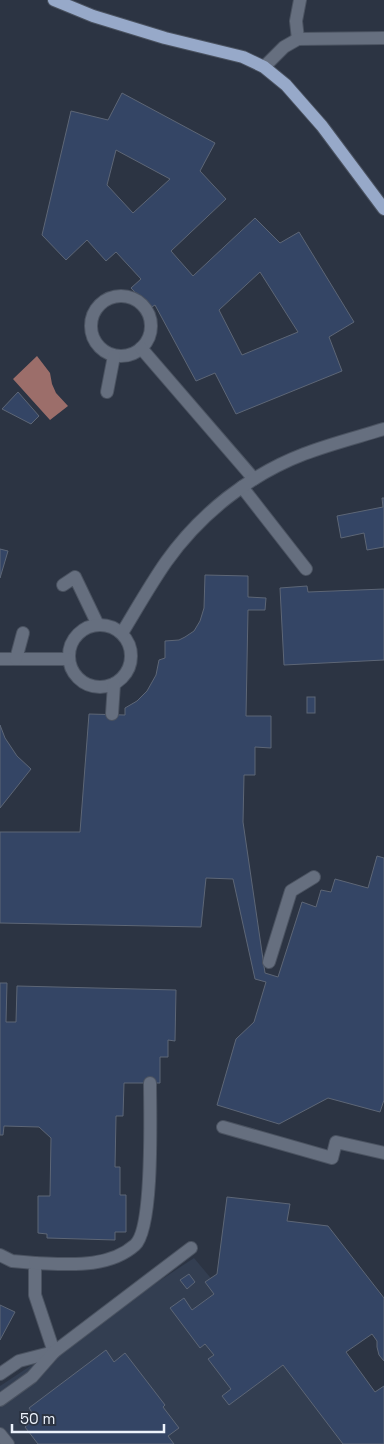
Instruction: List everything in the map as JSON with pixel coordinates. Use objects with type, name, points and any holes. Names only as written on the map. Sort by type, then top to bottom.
[{"type":"main road","points":[[54,0],[93,16],[165,38],[243,57],[264,66],[286,85],[322,126],[384,208]]},
{"type":"street","points":[[298,39],[296,21],[300,0]]},
{"type":"street","points":[[264,66],[284,47],[298,39],[384,38]]},
{"type":"street","points":[[118,295],[136,299],[144,305],[149,313],[151,332],[141,348],[133,354],[114,356],[98,346],[92,338],[90,329],[94,310],[100,303],[118,295]]},
{"type":"street","points":[[141,348],[254,479]]},
{"type":"street","points":[[107,392],[114,356]]},
{"type":"street","points":[[122,633],[184,538],[213,509],[242,487],[272,468],[304,454],[384,429]]},
{"type":"street","points":[[242,487],[306,569]]},
{"type":"street","points":[[63,585],[75,577],[98,625]]},
{"type":"street","points":[[106,625],[122,633],[128,641],[131,661],[128,671],[122,679],[104,687],[94,687],[85,684],[77,678],[71,669],[68,659],[69,649],[79,632],[88,627],[106,625]]},
{"type":"street","points":[[16,659],[23,633]]},
{"type":"street","points":[[0,659],[68,659]]},
{"type":"street","points":[[112,714],[114,684]]},
{"type":"street","points":[[269,962],[291,890],[314,877]]},
{"type":"street","points":[[0,1255],[12,1261],[75,1264],[105,1261],[124,1253],[136,1244],[142,1230],[146,1212],[150,1152],[150,1083]]},
{"type":"street","points":[[223,1127],[332,1158],[336,1142],[384,1152]]},
{"type":"street","points":[[0,1400],[32,1377],[54,1352],[191,1248]]},
{"type":"street","points":[[35,1263],[35,1295],[54,1352]]},
{"type":"street","points":[[0,1374],[19,1362],[54,1352]]},
{"type":"street","points":[[0,1434],[8,1444]]},
{"type":"shaded area","points":[[37,356],[50,373],[56,393],[68,406],[50,420],[13,379]]},
{"type":"shaded area","points":[[194,1258],[350,1444],[0,1444],[0,1386]]},
{"type":"building","points":[[122,93],[215,143],[200,171],[226,199],[171,251],[193,276],[255,218],[280,243],[299,232],[354,322],[329,337],[342,371],[236,414],[215,373],[196,381],[155,305],[150,308],[131,288],[141,279],[116,252],[106,261],[87,240],[66,260],[42,235],[71,111],[108,120]],"holes":[[[116,150],[170,179],[133,213],[107,185]],[[260,272],[298,332],[242,355],[219,310]]]},
{"type":"building","points":[[18,392],[39,416],[31,424],[2,409]]},
{"type":"building","points":[[382,498],[384,498],[384,547],[367,550],[364,533],[341,538],[337,516],[383,507]]},
{"type":"building","points":[[0,549],[8,551],[0,578]]},
{"type":"building","points":[[205,575],[248,576],[248,597],[266,598],[265,610],[248,610],[246,716],[271,716],[271,748],[255,747],[255,775],[244,775],[243,822],[265,973],[278,977],[302,902],[316,907],[321,890],[331,892],[335,879],[368,888],[377,856],[384,858],[384,1100],[380,1112],[328,1098],[279,1124],[217,1105],[236,1039],[254,1022],[266,982],[255,979],[233,879],[206,878],[201,927],[0,923],[0,832],[80,832],[89,714],[125,715],[125,708],[137,701],[147,691],[156,675],[159,660],[165,658],[165,641],[179,640],[185,637],[194,631],[200,621],[204,608]]},
{"type":"building","points":[[307,586],[308,592],[384,589],[384,660],[284,665],[280,588]]},
{"type":"building","points":[[307,697],[315,697],[315,713],[307,713]]},
{"type":"building","points":[[0,725],[5,738],[17,756],[31,769],[0,808]]},
{"type":"building","points":[[0,983],[7,983],[6,1022],[16,1022],[17,986],[176,990],[175,1041],[168,1040],[168,1057],[160,1057],[160,1083],[124,1083],[123,1116],[116,1116],[115,1167],[120,1167],[120,1195],[126,1195],[126,1232],[115,1232],[115,1240],[47,1238],[47,1234],[38,1233],[38,1196],[50,1196],[51,1138],[39,1127],[4,1126],[3,1135],[0,1135]]},
{"type":"building","points":[[227,1197],[290,1204],[287,1221],[328,1226],[384,1298],[384,1361],[379,1355],[377,1341],[372,1334],[346,1352],[375,1392],[384,1386],[384,1444],[343,1444],[283,1365],[229,1405],[222,1396],[231,1389],[208,1359],[214,1355],[205,1344],[200,1348],[170,1308],[184,1298],[192,1310],[214,1294],[205,1282],[217,1274]]},
{"type":"building","points":[[189,1274],[195,1282],[187,1289],[180,1280]]},
{"type":"building","points":[[0,1305],[15,1312],[0,1340]]},
{"type":"building","points":[[106,1350],[114,1362],[125,1353],[165,1405],[163,1407],[179,1428],[168,1436],[174,1444],[38,1444],[25,1427],[36,1418],[29,1408]]}]
